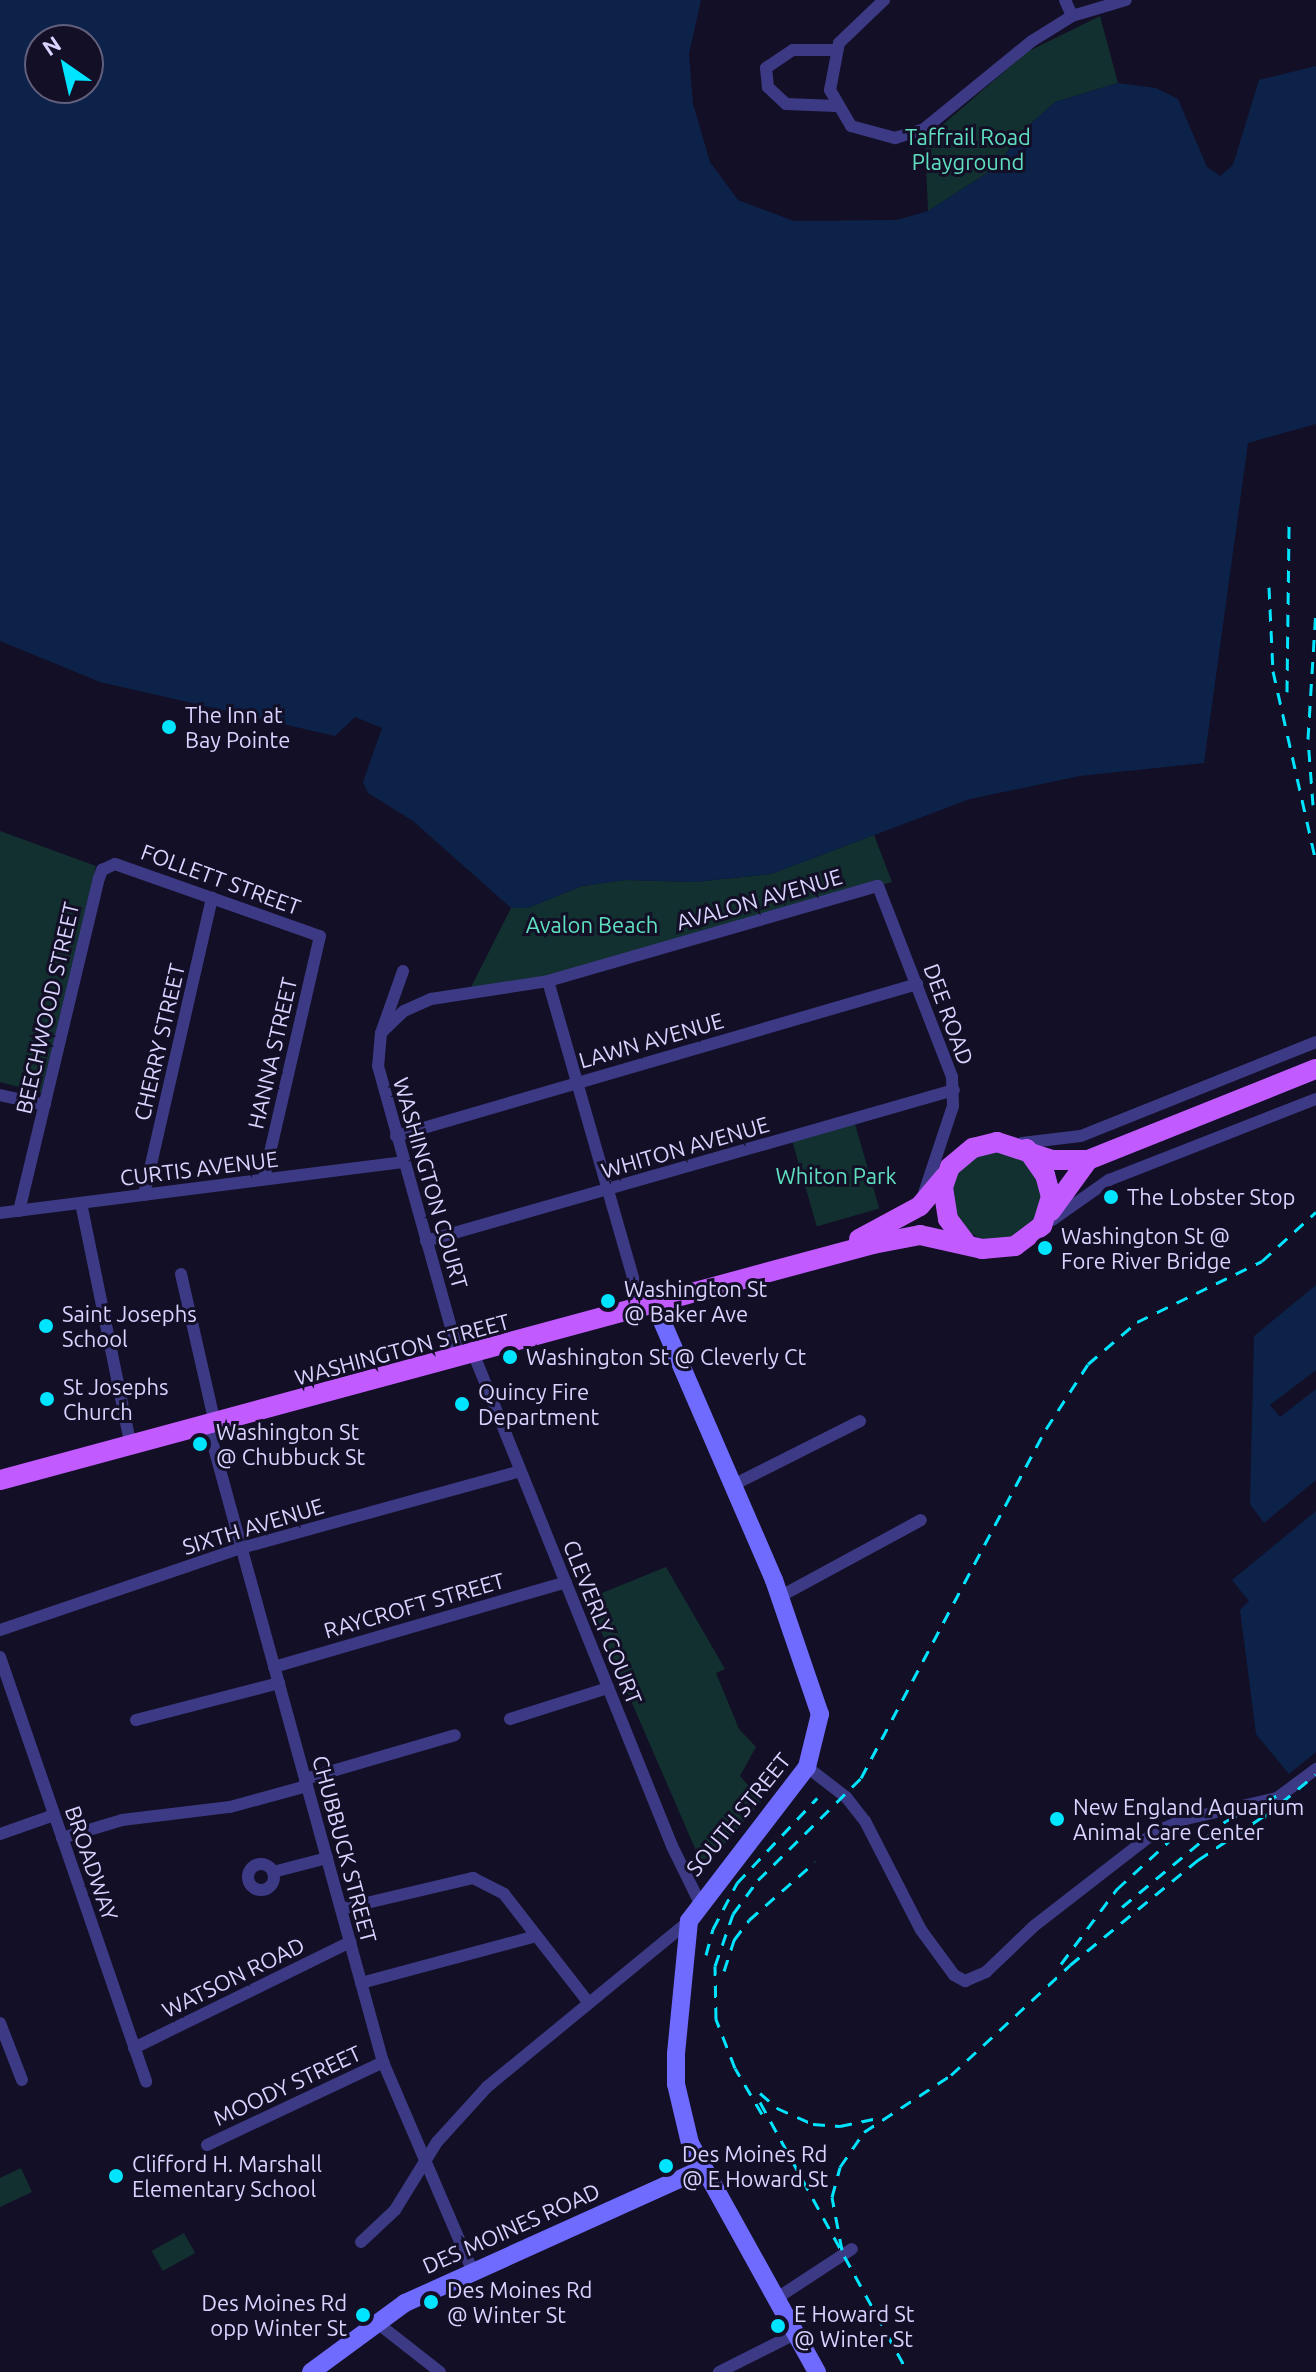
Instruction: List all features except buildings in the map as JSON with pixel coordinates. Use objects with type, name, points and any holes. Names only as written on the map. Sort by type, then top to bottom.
[{"type":"main road","points":[[1088,1160],[1045,1221],[1015,1246],[982,1249],[966,1243],[944,1208],[945,1175],[973,1148],[1020,1146],[1052,1160],[1088,1160],[1316,1069]]},
{"type":"main road","points":[[1020,1146],[1049,1187],[1045,1221]]},
{"type":"main road","name":"WASHINGTON STREET","points":[[815,1258],[920,1206],[945,1175]]},
{"type":"main road","name":"WASHINGTON STREET","points":[[0,1480],[467,1357],[815,1258],[920,1235],[966,1243]]},
{"type":"main road","name":"SOUTH STREET","points":[[648,1306],[735,1484],[781,1596],[820,1714],[807,1767],[699,1901],[689,1921]]},
{"type":"main road","points":[[689,1921],[676,2084],[702,2169],[817,2372]]},
{"type":"main road","name":"DES MOINES ROAD","points":[[311,2372],[376,2322],[473,2272],[702,2169]]},
{"type":"street","points":[[884,0],[837,50],[830,90],[836,106],[851,126],[895,138],[924,129],[1032,41],[1072,16],[1126,0]]},
{"type":"street","points":[[1065,0],[1072,16]]},
{"type":"street","points":[[836,106],[786,104],[768,87],[766,68],[793,50],[837,50]]},
{"type":"street","name":"FOLLETT STREET","points":[[108,865],[124,864],[320,936]]},
{"type":"street","name":"BEECHWOOD STREET","points":[[19,1211],[99,878],[108,865]]},
{"type":"street","name":"AVALON AVENUE","points":[[381,1033],[404,1011],[431,999],[548,981],[878,886]]},
{"type":"street","name":"DEE ROAD","points":[[878,886],[954,1090],[920,1206]]},
{"type":"street","name":"CHERRY STREET","points":[[144,1195],[212,898]]},
{"type":"street","name":"HANNA STREET","points":[[264,1179],[320,936]]},
{"type":"street","name":"WASHINGTON COURT","points":[[403,971],[381,1033],[378,1066],[426,1241],[467,1357]]},
{"type":"street","points":[[548,981],[608,1189],[648,1306]]},
{"type":"street","name":"LAWN AVENUE","points":[[396,1136],[917,984]]},
{"type":"street","points":[[1020,1146],[1081,1136],[1316,1042]]},
{"type":"street","name":"WHITON AVENUE","points":[[426,1241],[954,1090]]},
{"type":"street","points":[[0,1095],[45,1105]]},
{"type":"street","points":[[1045,1221],[1109,1180],[1316,1099]]},
{"type":"street","name":"CURTIS AVENUE","points":[[0,1213],[403,1162]]},
{"type":"street","points":[[81,1203],[131,1446]]},
{"type":"street","name":"CHUBBUCK STREET","points":[[181,1274],[211,1425],[241,1548],[383,2062],[473,2272]]},
{"type":"street","name":"CLEVERLY COURT","points":[[467,1357],[521,1471],[608,1688],[699,1901]]},
{"type":"street","points":[[735,1484],[860,1421]]},
{"type":"street","name":"SIXTH AVENUE","points":[[0,1630],[241,1548],[521,1471]]},
{"type":"street","points":[[781,1596],[921,1520]]},
{"type":"street","name":"RAYCROFT STREET","points":[[274,1667],[566,1582]]},
{"type":"street","name":"BROADWAY","points":[[0,1657],[146,2082]]},
{"type":"street","points":[[136,1720],[279,1683]]},
{"type":"street","points":[[510,1719],[608,1688]]},
{"type":"street","points":[[62,1838],[122,1820],[230,1807],[455,1735]]},
{"type":"street","points":[[807,1767],[846,1797],[865,1821],[921,1930],[954,1975],[965,1981],[986,1972],[1034,1926],[1155,1832],[1186,1819],[1277,1798],[1316,1769]]},
{"type":"street","points":[[0,1834],[54,1815]]},
{"type":"street","points":[[273,1872],[327,1858]]},
{"type":"street","points":[[341,1909],[473,1878],[504,1894],[588,2002]]},
{"type":"street","name":"SOUTH STREET","points":[[361,2242],[395,2210],[426,2160],[487,2087],[689,1921]]},
{"type":"street","points":[[361,1983],[536,1936]]},
{"type":"street","name":"WATSON ROAD","points":[[134,2048],[350,1942]]},
{"type":"street","points":[[0,2023],[22,2080]]},
{"type":"street","name":"MOODY STREET","points":[[207,2145],[383,2062]]},
{"type":"street","points":[[774,2300],[847,2253]]},
{"type":"street","points":[[376,2322],[440,2372]]},
{"type":"street","points":[[719,2372],[795,2334]]},
{"type":"green space","name":"Taffrail Road Playground","points":[[1100,16],[1118,83],[1055,102],[1020,133],[998,166],[928,211],[925,140],[1027,52]]},
{"type":"green space","points":[[0,831],[96,866],[41,1093],[0,1082]]},
{"type":"green space","name":"Avalon Beach","points":[[874,835],[892,882],[548,981],[467,995],[511,908],[528,908],[582,886],[626,880],[695,882],[771,874]]},
{"type":"green space","name":"Whiton Park","points":[[855,1124],[879,1209],[817,1227],[793,1142]]},
{"type":"green space","points":[[996,1151],[1013,1155],[1028,1164],[1037,1179],[1041,1196],[1037,1213],[1028,1228],[1013,1237],[996,1241],[979,1237],[964,1228],[955,1213],[951,1196],[955,1179],[964,1164],[979,1155]]},
{"type":"green space","points":[[666,1567],[725,1669],[716,1673],[739,1729],[756,1747],[740,1776],[762,1801],[714,1856],[700,1860],[587,1599]]},
{"type":"green space","points":[[21,2168],[32,2192],[0,2207],[0,2178]]},
{"type":"green space","points":[[184,2233],[195,2253],[163,2271],[152,2251]]},
{"type":"water","points":[[0,0],[701,0],[689,54],[693,104],[710,162],[738,200],[794,221],[897,220],[928,211],[998,166],[1020,133],[1055,102],[1118,83],[1156,88],[1178,99],[1207,167],[1220,176],[1233,165],[1259,80],[1316,66],[1316,424],[1248,443],[1204,763],[1080,776],[970,799],[771,874],[695,882],[626,880],[582,886],[528,908],[511,908],[413,821],[368,793],[363,782],[382,728],[355,717],[335,736],[100,682],[0,641]]},
{"type":"water","points":[[1316,1285],[1316,1480],[1264,1523],[1250,1504],[1254,1336]]},
{"type":"water","points":[[1316,1511],[1316,1752],[1289,1774],[1256,1734],[1240,1610],[1249,1601],[1232,1580]]},
{"type":"pier","points":[[1316,1370],[1316,1389],[1280,1417],[1270,1405]]},
{"type":"railway","points":[[1287,692],[1289,519]]},
{"type":"railway","points":[[1269,587],[1273,671],[1316,862]]},
{"type":"railway","points":[[1313,805],[1308,739],[1316,610]]},
{"type":"railway","points":[[762,2114],[735,2068],[716,2019],[715,1966],[733,1914],[758,1880],[861,1778],[1046,1429],[1088,1364],[1137,1322],[1262,1261],[1316,1212]]},
{"type":"railway","points":[[1264,1817],[1316,1774]]},
{"type":"railway","points":[[1122,1907],[1226,1821],[1280,1794]]},
{"type":"railway","points":[[706,1955],[713,1929],[737,1883],[817,1798]]},
{"type":"railway","points":[[842,2250],[832,2197],[840,2167],[864,2132],[951,2075],[1070,1965],[1198,1860],[1271,1811]]},
{"type":"railway","points":[[1061,1964],[1117,1889],[1176,1835]]},
{"type":"railway","points":[[724,1971],[734,1940],[749,1920],[815,1862]]},
{"type":"railway","points":[[760,2093],[777,2108],[813,2124],[840,2126],[874,2119]]},
{"type":"railway","points":[[760,2102],[908,2372]]},
{"type":"place","name":"The Inn at Bay Pointe","points":[[169,727]]},
{"type":"place","name":"The Lobster Stop","points":[[1111,1197]]},
{"type":"place","name":"Washington St @ Fore River Bridge","points":[[1045,1248]]},
{"type":"place","name":"Washington St @ Baker Ave","points":[[608,1301]]},
{"type":"place","name":"Saint Josephs School","points":[[46,1326]]},
{"type":"place","name":"Washington St @ Cleverly Ct","points":[[510,1357]]},
{"type":"place","name":"St Josephs Church","points":[[47,1399]]},
{"type":"place","name":"Quincy Fire Department","points":[[462,1404]]},
{"type":"place","name":"Washington St @ Chubbuck St","points":[[200,1444]]},
{"type":"place","name":"New England Aquarium Animal Care Center","points":[[1057,1819]]},
{"type":"place","name":"Des Moines Rd @ E Howard St","points":[[666,2166]]},
{"type":"place","name":"Clifford H. Marshall Elementary School","points":[[116,2176]]},
{"type":"place","name":"Des Moines Rd @ Winter St","points":[[431,2302]]},
{"type":"place","name":"Des Moines Rd opp Winter St","points":[[363,2315]]},
{"type":"place","name":"E Howard St @ Winter St","points":[[778,2326]]}]
